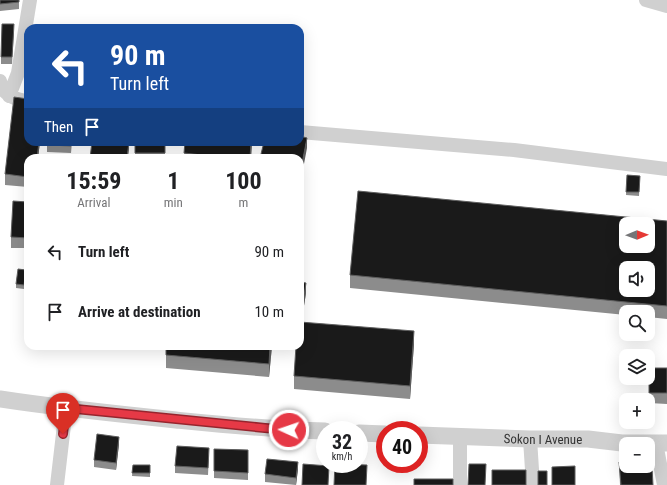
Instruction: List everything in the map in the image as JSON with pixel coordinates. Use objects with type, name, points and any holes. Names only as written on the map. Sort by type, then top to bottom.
[{"type":"street","points":[[26,24],[30,0]]},
{"type":"street","points":[[646,0],[667,6]]},
{"type":"street","points":[[24,36],[18,73],[3,90],[24,101]]},
{"type":"street","points":[[304,132],[514,150],[667,169]]},
{"type":"street","points":[[0,399],[66,408],[265,428],[316,431]]},
{"type":"street","points":[[58,485],[66,408]]},
{"type":"street","name":"Sokon I Avenue","points":[[428,435],[530,439],[588,439],[622,443],[662,443]]},
{"type":"street","points":[[460,436],[460,485]]},
{"type":"street","points":[[530,439],[533,485]]},
{"type":"street","points":[[662,443],[664,485]]},
{"type":"building","points":[[0,0],[19,0],[19,2],[0,4]]},
{"type":"building","points":[[2,24],[14,24],[12,57],[1,57]]},
{"type":"building","points":[[14,97],[24,98],[24,146],[38,146],[38,154],[24,154],[24,176],[5,174]]},
{"type":"building","points":[[304,137],[307,138],[304,154],[261,154],[263,146],[304,146]]},
{"type":"building","points":[[92,146],[128,146],[128,154],[90,154]]},
{"type":"building","points":[[135,146],[165,146],[165,153],[135,153]]},
{"type":"building","points":[[185,146],[251,146],[250,154],[184,153]]},
{"type":"building","points":[[627,175],[640,176],[639,192],[626,192]]},
{"type":"building","points":[[358,191],[626,217],[619,217],[619,253],[655,253],[655,220],[667,221],[667,306],[350,275]]},
{"type":"building","points":[[13,201],[24,202],[24,238],[11,237]]},
{"type":"building","points":[[18,269],[24,270],[24,285],[16,284]]},
{"type":"building","points":[[304,283],[306,283],[304,296]]},
{"type":"building","points":[[304,322],[414,331],[410,386],[294,376],[296,350],[304,350]]},
{"type":"building","points":[[166,350],[270,350],[269,364],[166,355]]},
{"type":"building","points":[[655,368],[667,368],[667,393],[649,393],[649,385],[655,385]]},
{"type":"building","points":[[97,434],[119,437],[116,463],[94,460]]},
{"type":"building","points":[[177,446],[209,448],[208,468],[175,466]]},
{"type":"building","points":[[214,449],[248,450],[248,473],[214,471]]},
{"type":"building","points":[[267,459],[298,462],[296,478],[265,474]]},
{"type":"building","points":[[303,464],[316,465],[316,473],[329,473],[328,485],[302,485]]},
{"type":"building","points":[[469,464],[486,464],[485,485],[468,485]]},
{"type":"building","points":[[133,465],[150,465],[150,473],[132,473]]},
{"type":"building","points":[[575,466],[575,485],[552,485],[552,467]]},
{"type":"building","points":[[492,470],[526,470],[526,485],[492,485]]},
{"type":"building","points":[[538,471],[547,471],[547,485],[538,485]]},
{"type":"building","points":[[335,473],[367,473],[366,485],[334,485]]},
{"type":"building","points":[[620,473],[652,473],[653,485],[621,485]]},
{"type":"building","points":[[414,479],[453,479],[453,485],[414,485]]},
{"type":"route","points":[[63,434],[66,408],[289,430]]}]
